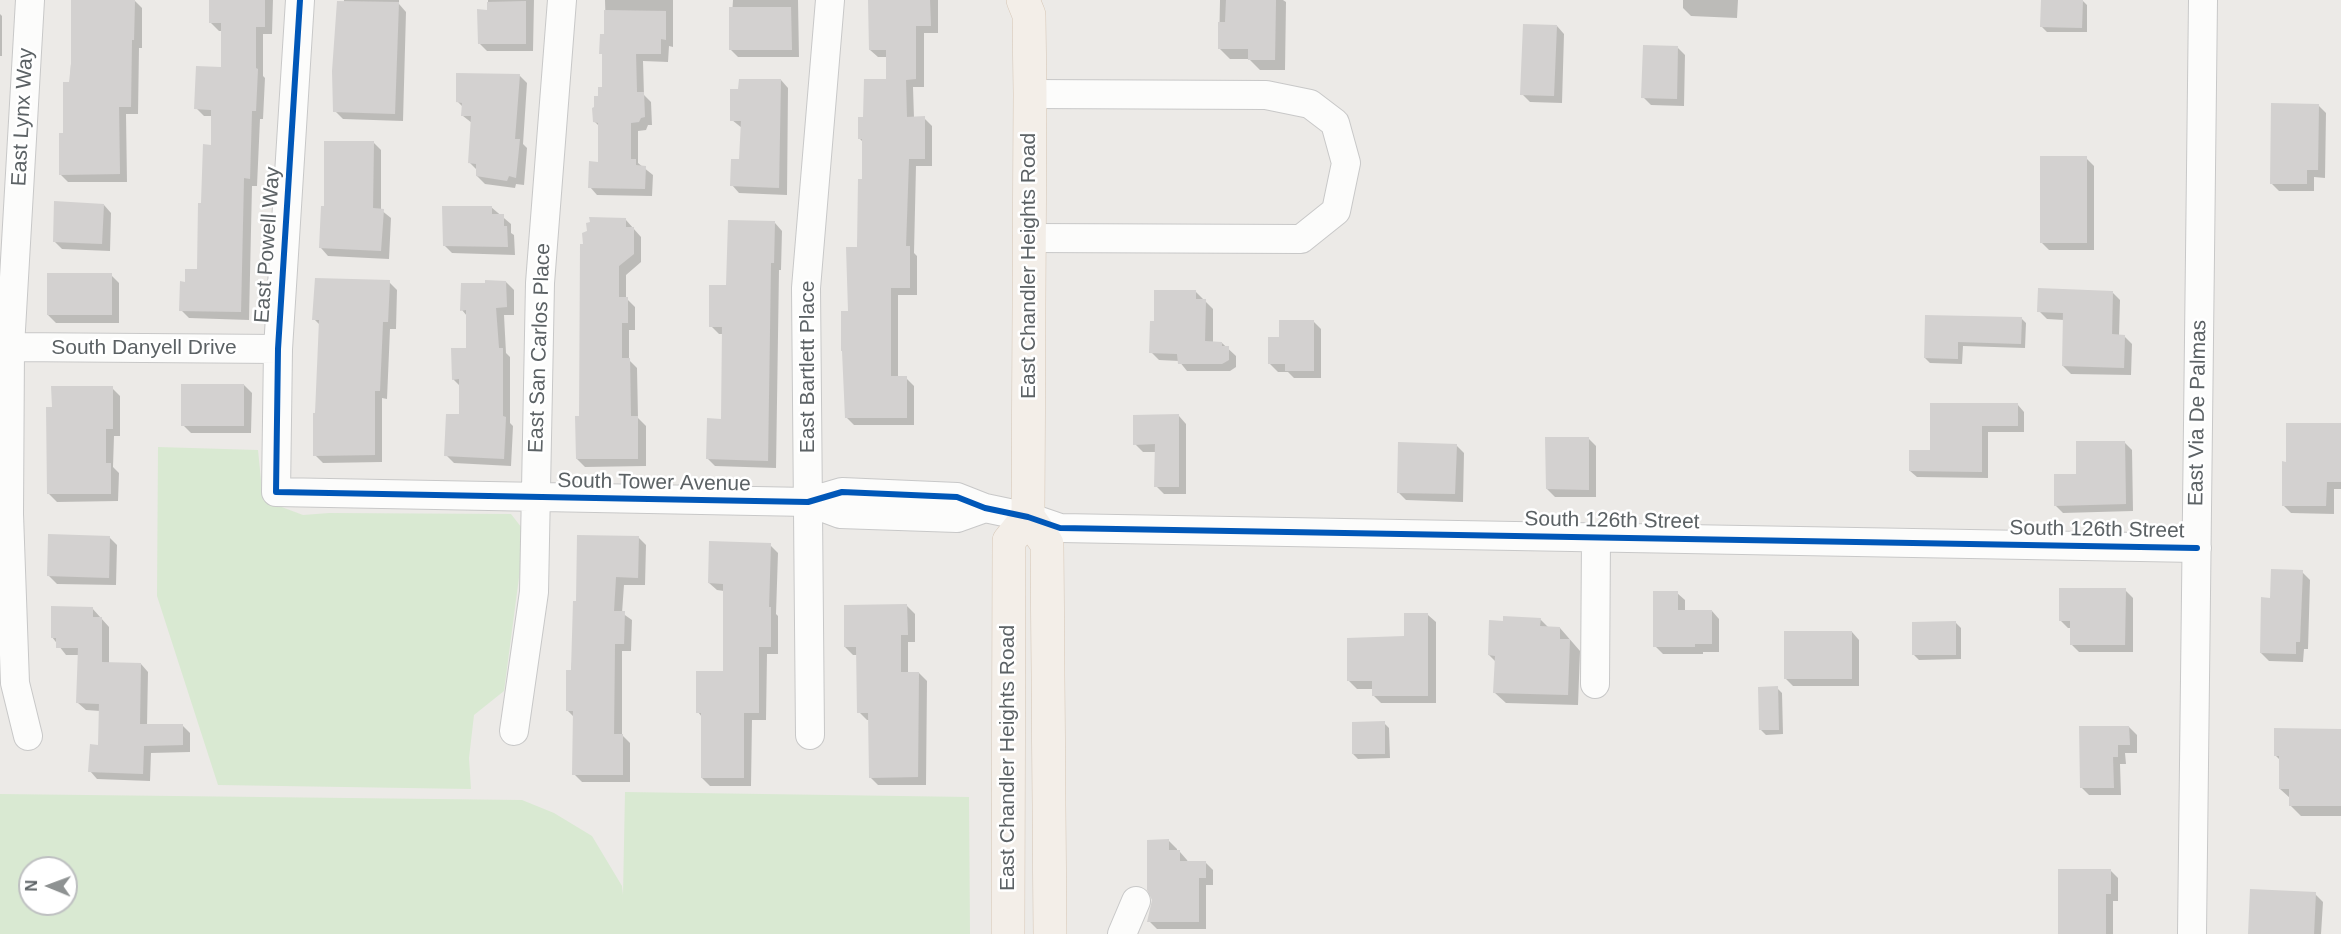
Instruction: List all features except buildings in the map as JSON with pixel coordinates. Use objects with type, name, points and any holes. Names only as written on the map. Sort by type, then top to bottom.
[{"type":"main road","name":"East Chandler Heights Road","points":[[1029,5],[1028,517],[1047,544],[1050,934]]},
{"type":"main road","name":"East Chandler Heights Road","points":[[1008,934],[1009,541],[1028,517]]},
{"type":"street","name":"East Lynx Way","points":[[28,736],[15,683],[5,514],[10,347],[30,0]]},
{"type":"street","name":"East Powell Way","points":[[276,492],[278,349],[300,0]]},
{"type":"street","name":"East San Carlos Place","points":[[514,730],[534,592],[540,283],[562,0]]},
{"type":"street","name":"East Bartlett Place","points":[[810,735],[806,288],[830,0]]},
{"type":"street","name":"East Via De Palmas","points":[[2192,934],[2202,0]]},
{"type":"street","points":[[1030,94],[1266,95],[1310,104],[1335,123],[1346,162],[1336,212],[1301,239],[1030,238]]},
{"type":"street","name":"South Danyell Drive","points":[[10,347],[278,349]]},
{"type":"street","name":"South Tower Avenue","points":[[276,492],[808,502],[840,514],[957,518],[986,508],[1028,517]]},
{"type":"street","name":"South 126th Street","points":[[1028,517],[1060,528],[2197,548]]},
{"type":"street","points":[[1595,684],[1596,538]]},
{"type":"street","points":[[1122,934],[1136,901]]},
{"type":"green space","points":[[158,447],[258,450],[263,500],[303,515],[329,513],[511,514],[525,532],[504,691],[474,715],[469,758],[471,789],[218,785],[157,596]]},
{"type":"green space","points":[[625,792],[969,797],[970,934],[0,934],[0,794],[522,800],[554,813],[592,836],[622,886],[623,895]]},
{"type":"cycle path","points":[[300,0],[278,349],[276,492],[808,502],[842,492],[957,497],[985,508],[1028,517],[1060,528],[2197,548]]}]
